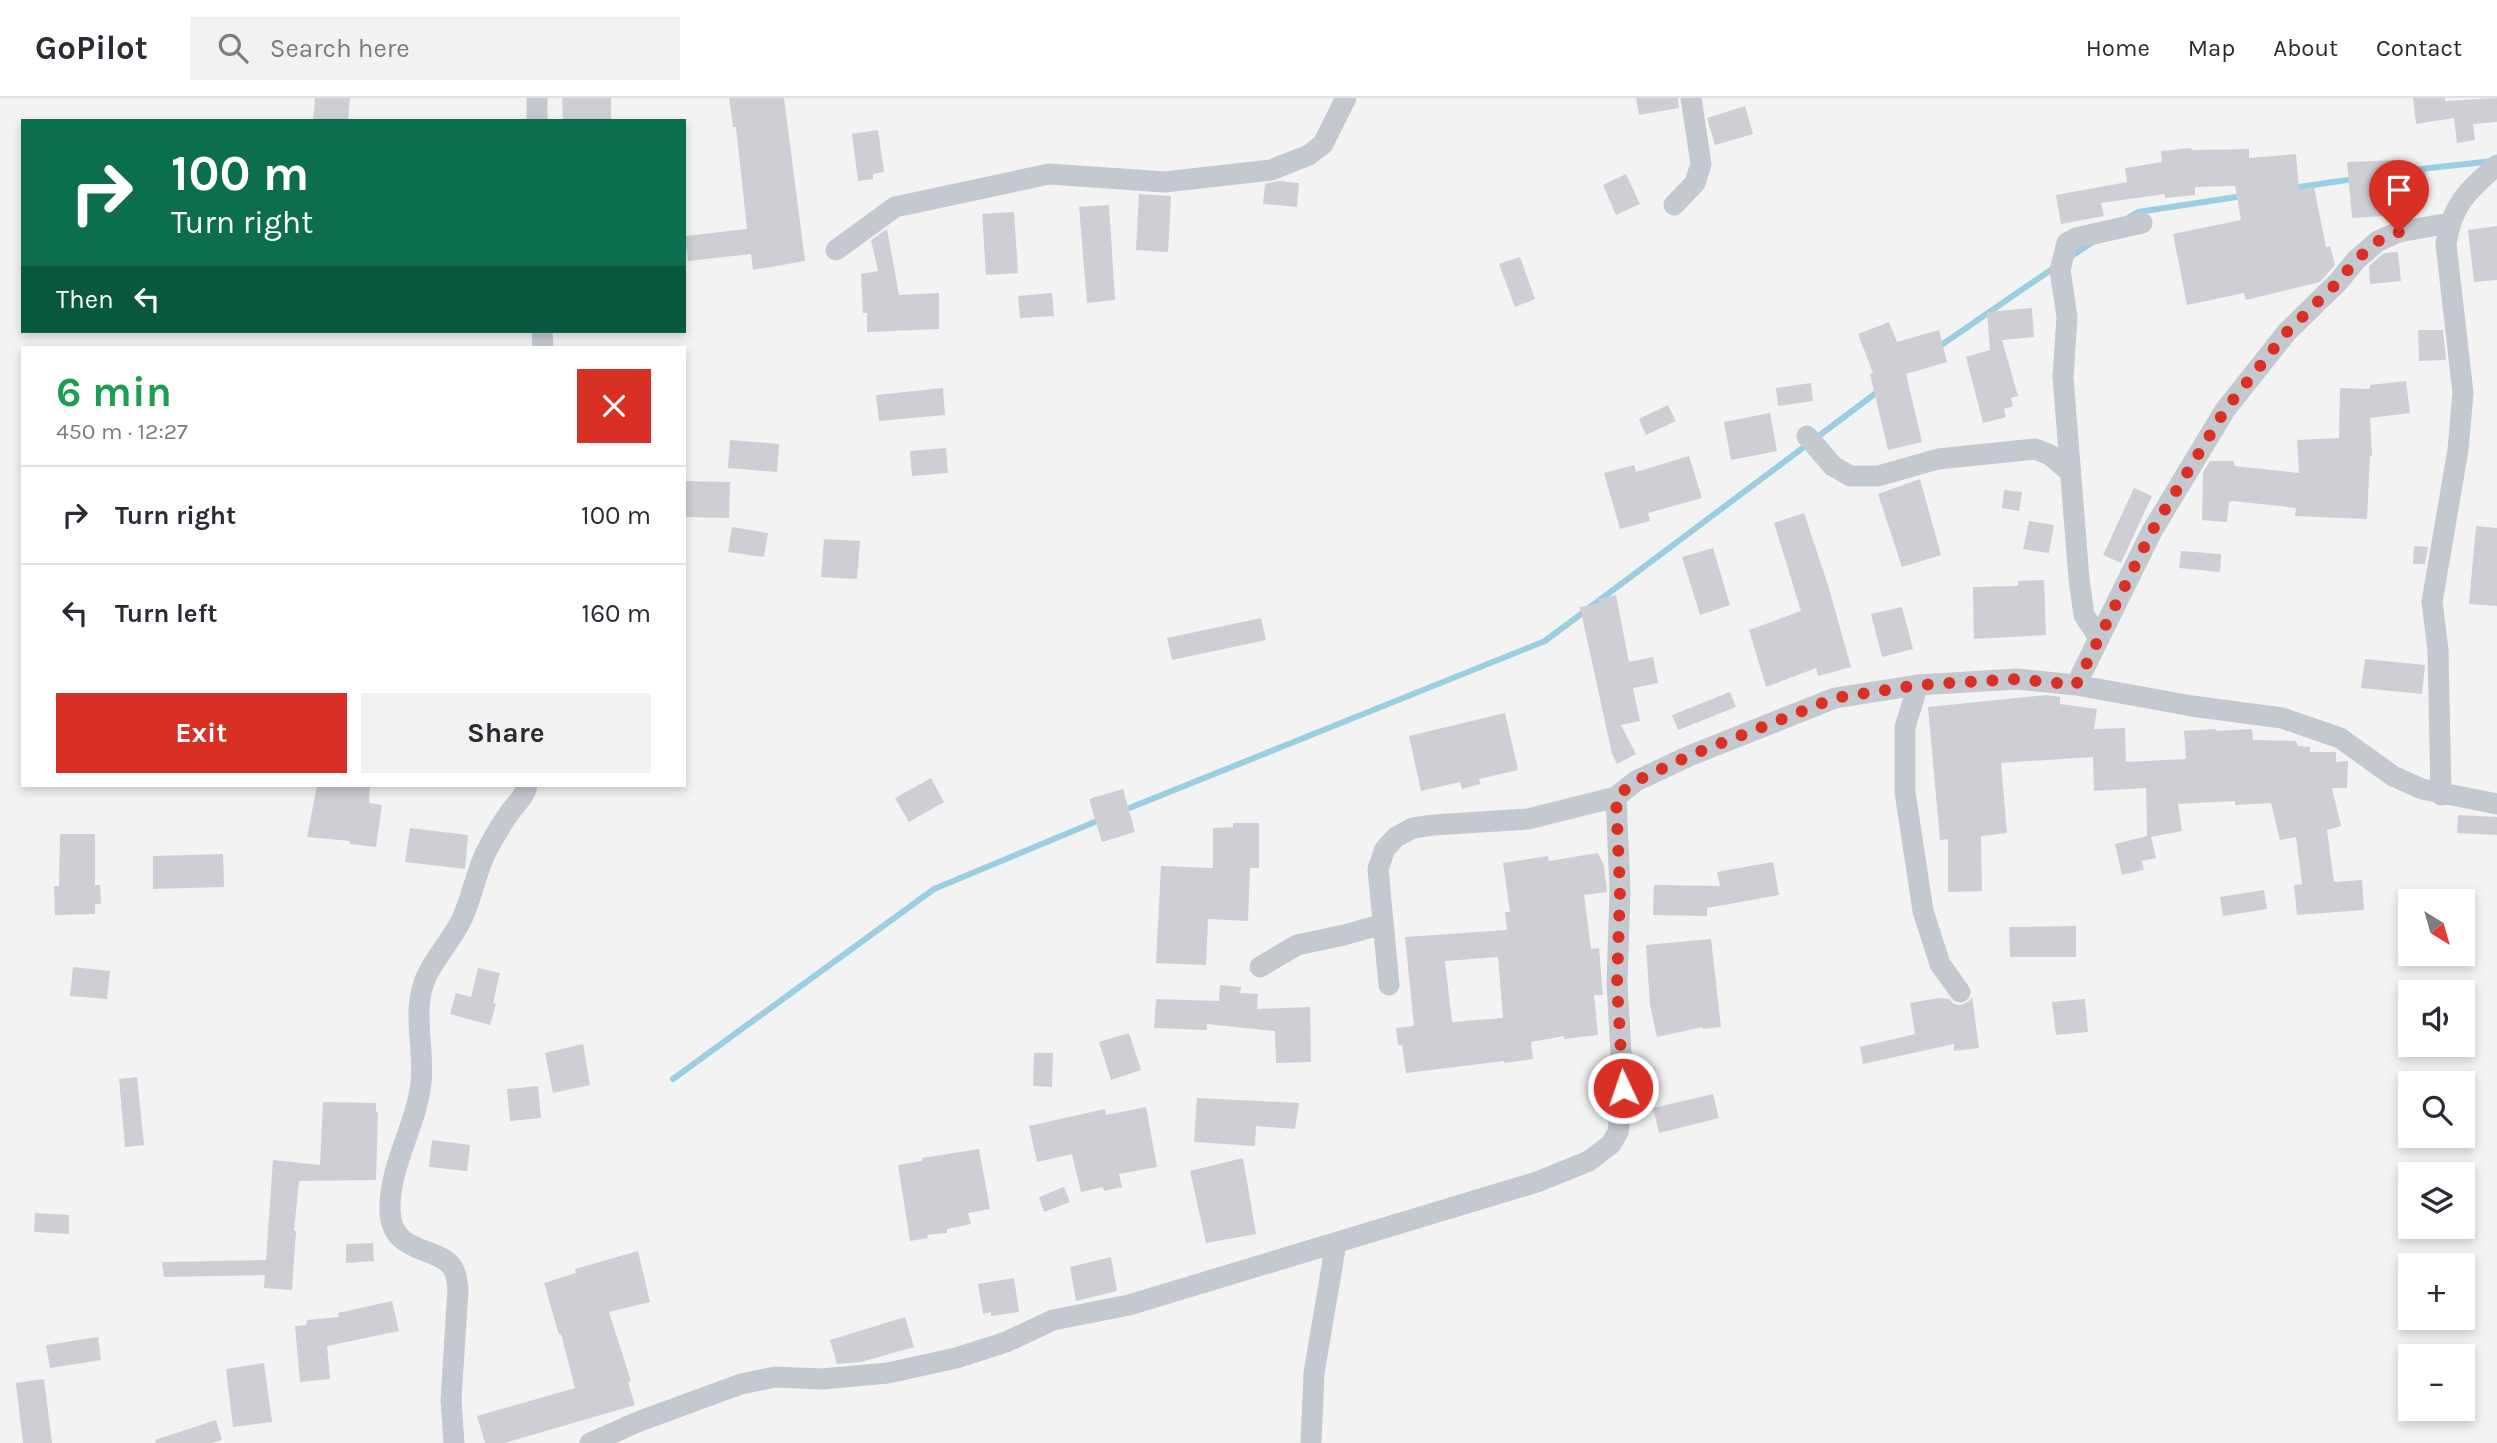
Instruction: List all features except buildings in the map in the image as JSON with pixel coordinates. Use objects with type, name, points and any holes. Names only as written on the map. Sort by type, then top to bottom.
[{"type":"street","points":[[537,98],[537,119]]},
{"type":"street","points":[[836,250],[895,207],[1049,174],[1165,182],[1271,170],[1309,155],[1323,144],[1346,98]]},
{"type":"street","points":[[1674,205],[1695,183],[1701,163],[1692,98]]},
{"type":"street","points":[[2441,795],[2438,650],[2432,602],[2458,450],[2463,393],[2446,244],[2449,223],[2457,205],[2497,165]]},
{"type":"street","points":[[2099,638],[2084,615],[2079,579],[2063,377],[2067,317],[2060,270],[2067,243],[2076,238],[2142,223]]},
{"type":"street","points":[[2076,685],[2152,531],[2225,410],[2287,332],[2338,282],[2356,260],[2378,241],[2399,232],[2449,223]]},
{"type":"street","points":[[1807,436],[1833,466],[1850,475],[1878,476],[1938,459],[2035,449],[2050,454],[2070,472]]},
{"type":"street","points":[[1389,985],[1378,869],[1385,849],[1396,836],[1413,828],[1433,825],[1528,819],[1616,797],[1636,781],[1689,756],[1835,698],[1918,685],[2017,679],[2076,685],[2192,706],[2282,718],[2340,738],[2393,776],[2422,789],[2441,795],[2497,804]]},
{"type":"street","points":[[1918,685],[1905,727],[1905,792],[1923,911],[1940,964],[1960,992]]},
{"type":"street","points":[[454,1443],[451,1400],[458,1289],[455,1271],[447,1262],[409,1246],[399,1236],[390,1215],[392,1182],[421,1086],[423,1055],[418,1002],[427,974],[461,922],[485,854],[527,787]]},
{"type":"street","points":[[590,1443],[640,1421],[741,1384],[775,1377],[822,1379],[888,1373],[956,1358],[1006,1342],[1053,1320],[1129,1305],[1537,1182],[1589,1161],[1611,1144],[1618,1132],[1623,1088],[1617,984],[1620,890],[1616,797]]},
{"type":"street","points":[[1260,967],[1297,944],[1383,924]]},
{"type":"street","points":[[1311,1443],[1314,1373],[1336,1243]]},
{"type":"waterway","points":[[2403,171],[2493,161]]},
{"type":"waterway","points":[[2292,188],[2354,179]]},
{"type":"waterway","points":[[2128,218],[2138,212],[2243,196]]},
{"type":"waterway","points":[[2070,257],[2093,242]]},
{"type":"waterway","points":[[1937,348],[2055,267]]},
{"type":"waterway","points":[[1122,811],[1545,641],[1880,390]]},
{"type":"waterway","points":[[673,1079],[934,889],[1102,819]]},
{"type":"route","points":[[1623,1088],[1617,984],[1620,890],[1616,797],[1636,781],[1689,756],[1835,698],[1918,685],[2017,679],[2076,685],[2152,531],[2225,410],[2287,332],[2338,282],[2356,260],[2378,241],[2399,232]]}]
